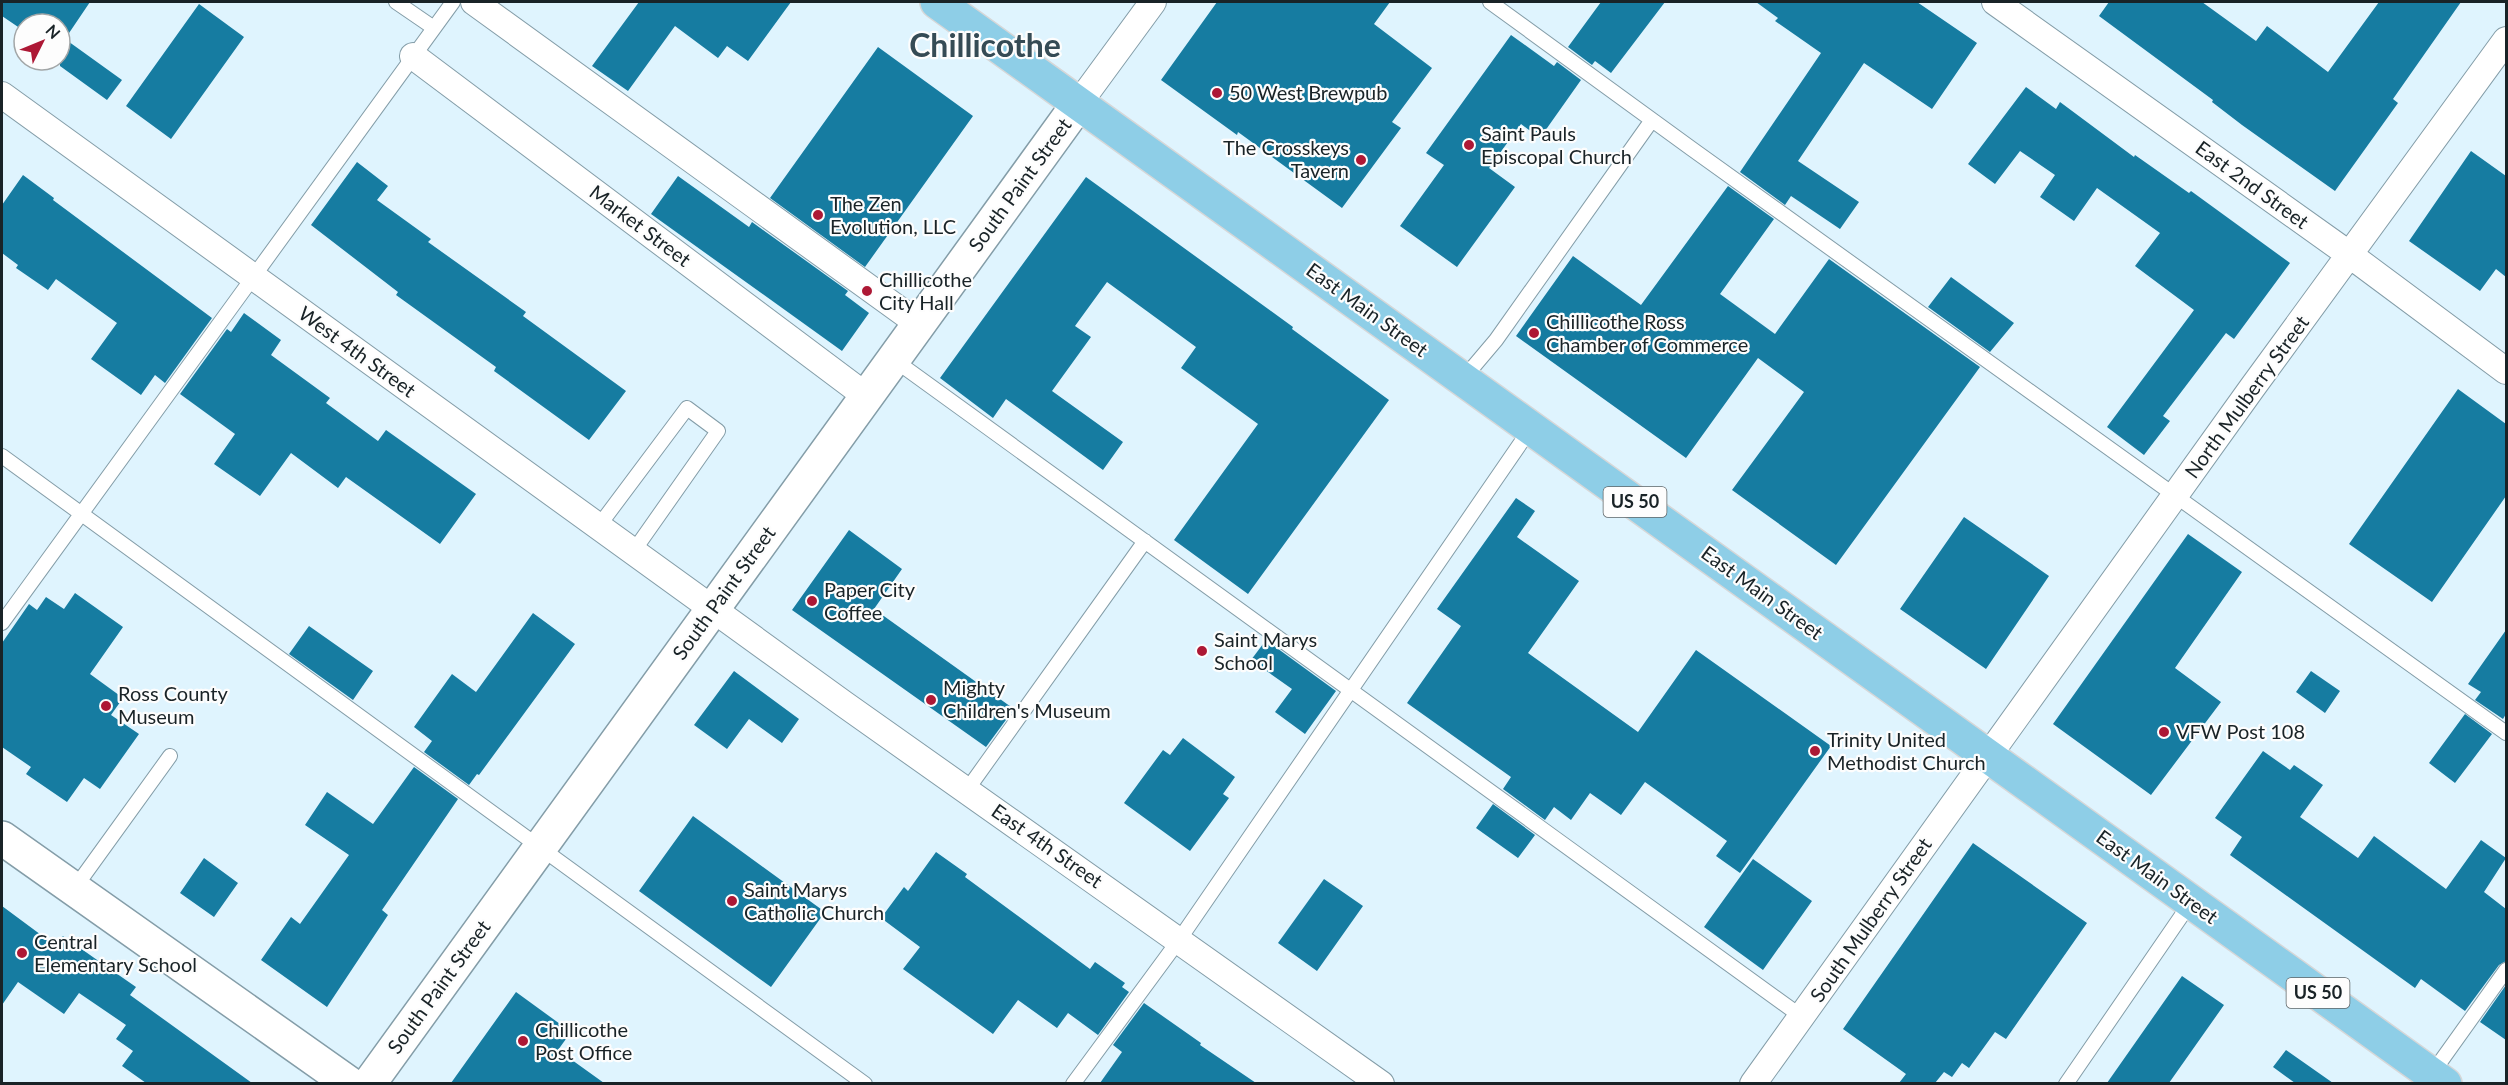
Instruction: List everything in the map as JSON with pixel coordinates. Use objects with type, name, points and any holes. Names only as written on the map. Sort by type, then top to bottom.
[{"type":"main road","name":"US 50","points":[[937,2],[1079,103]]},
{"type":"main road","name":"South Paint Street","points":[[369,1083],[1079,103]]},
{"type":"main road","name":"East Main Street","points":[[1079,103],[1988,755],[2434,1080]]},
{"type":"main road","points":[[2,838],[350,1083]]},
{"type":"street","points":[[474,2],[919,324]]},
{"type":"street","points":[[1079,103],[1153,2]]},
{"type":"street","name":"East 2nd Street","points":[[1995,2],[2350,255],[2506,371]]},
{"type":"street","name":"North Mulberry Street","points":[[1988,755],[2506,40]]},
{"type":"street","name":"Market Street","points":[[413,56],[866,396]]},
{"type":"street","name":"West 4th Street","points":[[2,95],[712,609]]},
{"type":"street","name":"East 4th Street","points":[[712,609],[1381,1083]]},
{"type":"street","name":"South Mulberry Street","points":[[1753,1083],[1988,755]]},
{"type":"lane","points":[[396,2],[434,28]]},
{"type":"lane","points":[[2,623],[453,2]]},
{"type":"lane","points":[[1490,2],[2506,733]]},
{"type":"lane","points":[[1463,379],[1496,340],[1652,120]]},
{"type":"lane","points":[[893,358],[1802,1017]]},
{"type":"lane","points":[[598,527],[687,408],[718,431],[633,552]]},
{"type":"lane","points":[[1073,1083],[1179,940],[1531,428]]},
{"type":"lane","points":[[2,456],[865,1083]]},
{"type":"lane","points":[[967,790],[1145,541]]},
{"type":"lane","points":[[74,889],[170,756]]},
{"type":"lane","points":[[2066,1083],[2191,902]]},
{"type":"lane","points":[[2434,1080],[2506,970]]},
{"type":"building","points":[[2,2],[90,2],[72,29],[72,12],[12,12],[12,23],[2,16]]},
{"type":"building","points":[[639,2],[791,2],[748,61],[727,46],[718,58],[675,26],[628,91],[592,66]]},
{"type":"building","points":[[1217,2],[1390,2],[1374,24],[1432,68],[1392,122],[1401,128],[1342,208],[1238,132],[1237,135],[1161,80]]},
{"type":"building","points":[[1601,2],[1665,2],[1611,73],[1595,61],[1592,65],[1568,47]]},
{"type":"building","points":[[1756,2],[1917,2],[1977,43],[1932,109],[1864,63],[1798,161],[1859,202],[1840,229],[1791,196],[1785,205],[1740,172],[1821,53],[1775,21],[1778,18]]},
{"type":"building","points":[[2109,2],[2202,2],[2256,41],[2267,26],[2328,72],[2379,2],[2461,2],[2393,99],[2398,103],[2335,191],[2242,125],[2212,102],[2213,100],[2099,16]]},
{"type":"building","points":[[199,4],[244,37],[171,139],[126,106]]},
{"type":"building","name":"Saint Pauls Episcopal Church","points":[[1511,35],[1554,66],[1557,62],[1581,80],[1540,138],[1521,124],[1489,168],[1515,187],[1457,267],[1400,226],[1444,165],[1426,153]]},
{"type":"building","points":[[72,44],[122,80],[107,100],[68,72],[72,72]]},
{"type":"building","points":[[878,47],[973,116],[865,267],[770,198]]},
{"type":"building","points":[[2026,87],[2056,109],[2060,102],[2134,157],[2135,155],[2189,193],[2191,191],[2290,263],[2234,339],[2226,333],[2163,416],[2170,421],[2144,455],[2107,427],[2194,310],[2135,266],[2160,233],[2097,188],[2074,221],[2040,197],[2055,175],[2020,151],[1995,184],[1968,164]]},
{"type":"building","points":[[2471,151],[2506,176],[2506,277],[2496,269],[2480,291],[2409,241]]},
{"type":"building","points":[[357,162],[388,186],[377,200],[431,239],[428,242],[526,312],[523,316],[626,391],[589,440],[494,371],[496,367],[396,295],[398,292],[311,225]]},
{"type":"building","points":[[23,175],[54,198],[53,200],[212,318],[165,383],[155,375],[141,395],[91,359],[117,323],[56,279],[48,290],[16,268],[18,265],[2,253],[2,205]]},
{"type":"building","points":[[678,176],[749,227],[752,222],[848,291],[845,295],[869,313],[842,351],[651,214]]},
{"type":"building","points":[[1086,177],[1293,327],[1292,329],[1389,400],[1248,594],[1174,540],[1258,424],[1181,368],[1196,347],[1107,282],[1075,326],[1091,337],[1052,391],[1123,442],[1103,470],[1006,399],[993,418],[940,378]]},
{"type":"building","points":[[1728,186],[1774,219],[1720,294],[1775,334],[1829,259],[1980,367],[1836,565],[1732,490],[1804,392],[1758,358],[1686,458],[1516,336],[1573,256],[1641,305]]},
{"type":"building","points":[[1951,277],[2014,323],[1990,352],[1928,307]]},
{"type":"building","points":[[244,313],[281,340],[271,355],[330,398],[326,403],[378,441],[386,430],[476,494],[440,544],[346,477],[338,488],[291,453],[260,496],[214,464],[235,434],[180,394],[227,329],[231,332]]},
{"type":"building","points":[[2458,389],[2506,424],[2506,496],[2432,602],[2349,544]]},
{"type":"building","points":[[1516,498],[1535,511],[1517,537],[1579,581],[1528,653],[1638,732],[1696,650],[1831,746],[1740,873],[1716,856],[1727,841],[1645,782],[1621,815],[1590,793],[1571,820],[1554,807],[1545,820],[1503,789],[1511,777],[1407,703],[1461,626],[1437,609]]},
{"type":"building","points":[[1964,517],[2049,576],[1986,669],[1900,609]]},
{"type":"building","points":[[849,530],[902,569],[874,609],[1014,709],[986,747],[792,610]]},
{"type":"building","points":[[2188,534],[2242,572],[2175,668],[2221,702],[2151,795],[2053,724]]},
{"type":"building","points":[[75,593],[123,627],[90,674],[123,698],[111,715],[139,734],[100,789],[84,778],[67,802],[26,774],[31,767],[2,747],[2,643],[29,604],[37,610],[46,597],[64,609]]},
{"type":"building","points":[[533,613],[575,644],[479,775],[477,774],[469,785],[424,752],[432,741],[414,727],[452,674],[476,692]]},
{"type":"building","points":[[309,626],[373,671],[353,700],[289,654]]},
{"type":"building","points":[[2506,630],[2506,714],[2503,719],[2475,700],[2481,692],[2468,684]]},
{"type":"building","points":[[1266,640],[1336,691],[1305,734],[1275,712],[1292,689],[1251,660]]},
{"type":"building","points":[[734,671],[799,719],[782,743],[749,719],[727,749],[694,725]]},
{"type":"building","points":[[2311,671],[2340,691],[2325,713],[2296,692]]},
{"type":"building","points":[[2465,714],[2492,734],[2455,783],[2429,763]]},
{"type":"building","points":[[1183,738],[1235,777],[1223,794],[1229,798],[1190,851],[1124,803],[1163,750],[1170,755]]},
{"type":"building","points":[[2263,751],[2290,770],[2294,765],[2323,785],[2300,817],[2358,858],[2374,836],[2446,889],[2481,840],[2506,858],[2484,892],[2506,909],[2506,961],[2499,965],[2465,1011],[2421,979],[2415,988],[2230,855],[2242,837],[2215,818]]},
{"type":"building","points":[[414,767],[458,799],[382,910],[388,915],[327,1007],[261,960],[291,917],[300,924],[349,855],[305,825],[327,792],[373,824]]},
{"type":"building","points":[[1493,804],[1535,835],[1518,858],[1476,828]]},
{"type":"building","name":"Saint Marys Catholic Church","points":[[693,816],[825,912],[771,987],[639,891]]},
{"type":"building","points":[[1973,843],[2087,923],[2006,1039],[1995,1032],[1969,1068],[1962,1063],[1952,1077],[1944,1072],[1935,1083],[1899,1083],[1906,1074],[1843,1029]]},
{"type":"building","points":[[936,852],[967,874],[965,877],[1090,969],[1095,962],[1125,983],[1122,987],[1129,992],[1098,1035],[1068,1013],[1057,1028],[1018,1000],[993,1034],[903,969],[920,947],[881,918],[904,887],[908,891]]},
{"type":"building","points":[[204,858],[238,883],[214,917],[180,893]]},
{"type":"building","points":[[1753,859],[1812,901],[1763,970],[1704,927]]},
{"type":"building","points":[[1324,879],[1363,906],[1317,971],[1278,943]]},
{"type":"building","points":[[2,906],[56,946],[63,936],[136,987],[130,995],[252,1083],[146,1083],[122,1066],[133,1051],[116,1039],[126,1025],[79,993],[64,1014],[18,982],[2,1005]]},
{"type":"building","points":[[2182,976],[2224,1005],[2169,1083],[2107,1083]]},
{"type":"building","points":[[2506,985],[2506,1040],[2480,1022]]},
{"type":"building","name":"Chillicothe Post Office","points":[[516,992],[571,1032],[558,1050],[604,1083],[451,1083]]},
{"type":"building","points":[[1144,1003],[1256,1083],[1100,1083],[1122,1052],[1113,1045]]},
{"type":"building","points":[[2286,1050],[2333,1083],[2295,1083],[2273,1067]]},
{"type":"place","name":"50 West Brewpub","points":[[1217,93]]},
{"type":"place","name":"Saint Pauls Episcopal Church","points":[[1469,145]]},
{"type":"place","name":"The Crosskeys Tavern","points":[[1361,160]]},
{"type":"place","name":"The Zen Evolution, LLC","points":[[818,215]]},
{"type":"place","name":"Chillicothe City Hall","points":[[867,291]]},
{"type":"place","name":"Chillicothe Ross Chamber of Commerce","points":[[1534,333]]},
{"type":"place","name":"Paper City Coffee","points":[[812,601]]},
{"type":"place","name":"Saint Marys School","points":[[1202,651]]},
{"type":"place","name":"Mighty Children's Museum","points":[[931,700]]},
{"type":"place","name":"Ross County Museum","points":[[106,706]]},
{"type":"place","name":"VFW Post 108","points":[[2164,732]]},
{"type":"place","name":"Trinity United Methodist Church","points":[[1815,751]]},
{"type":"place","name":"Saint Marys Catholic Church","points":[[732,901]]},
{"type":"place","name":"Central Elementary School","points":[[22,953]]},
{"type":"place","name":"Chillicothe Post Office","points":[[523,1041]]},
{"type":"district","name":"Chillicothe","points":[[985,46]]}]
